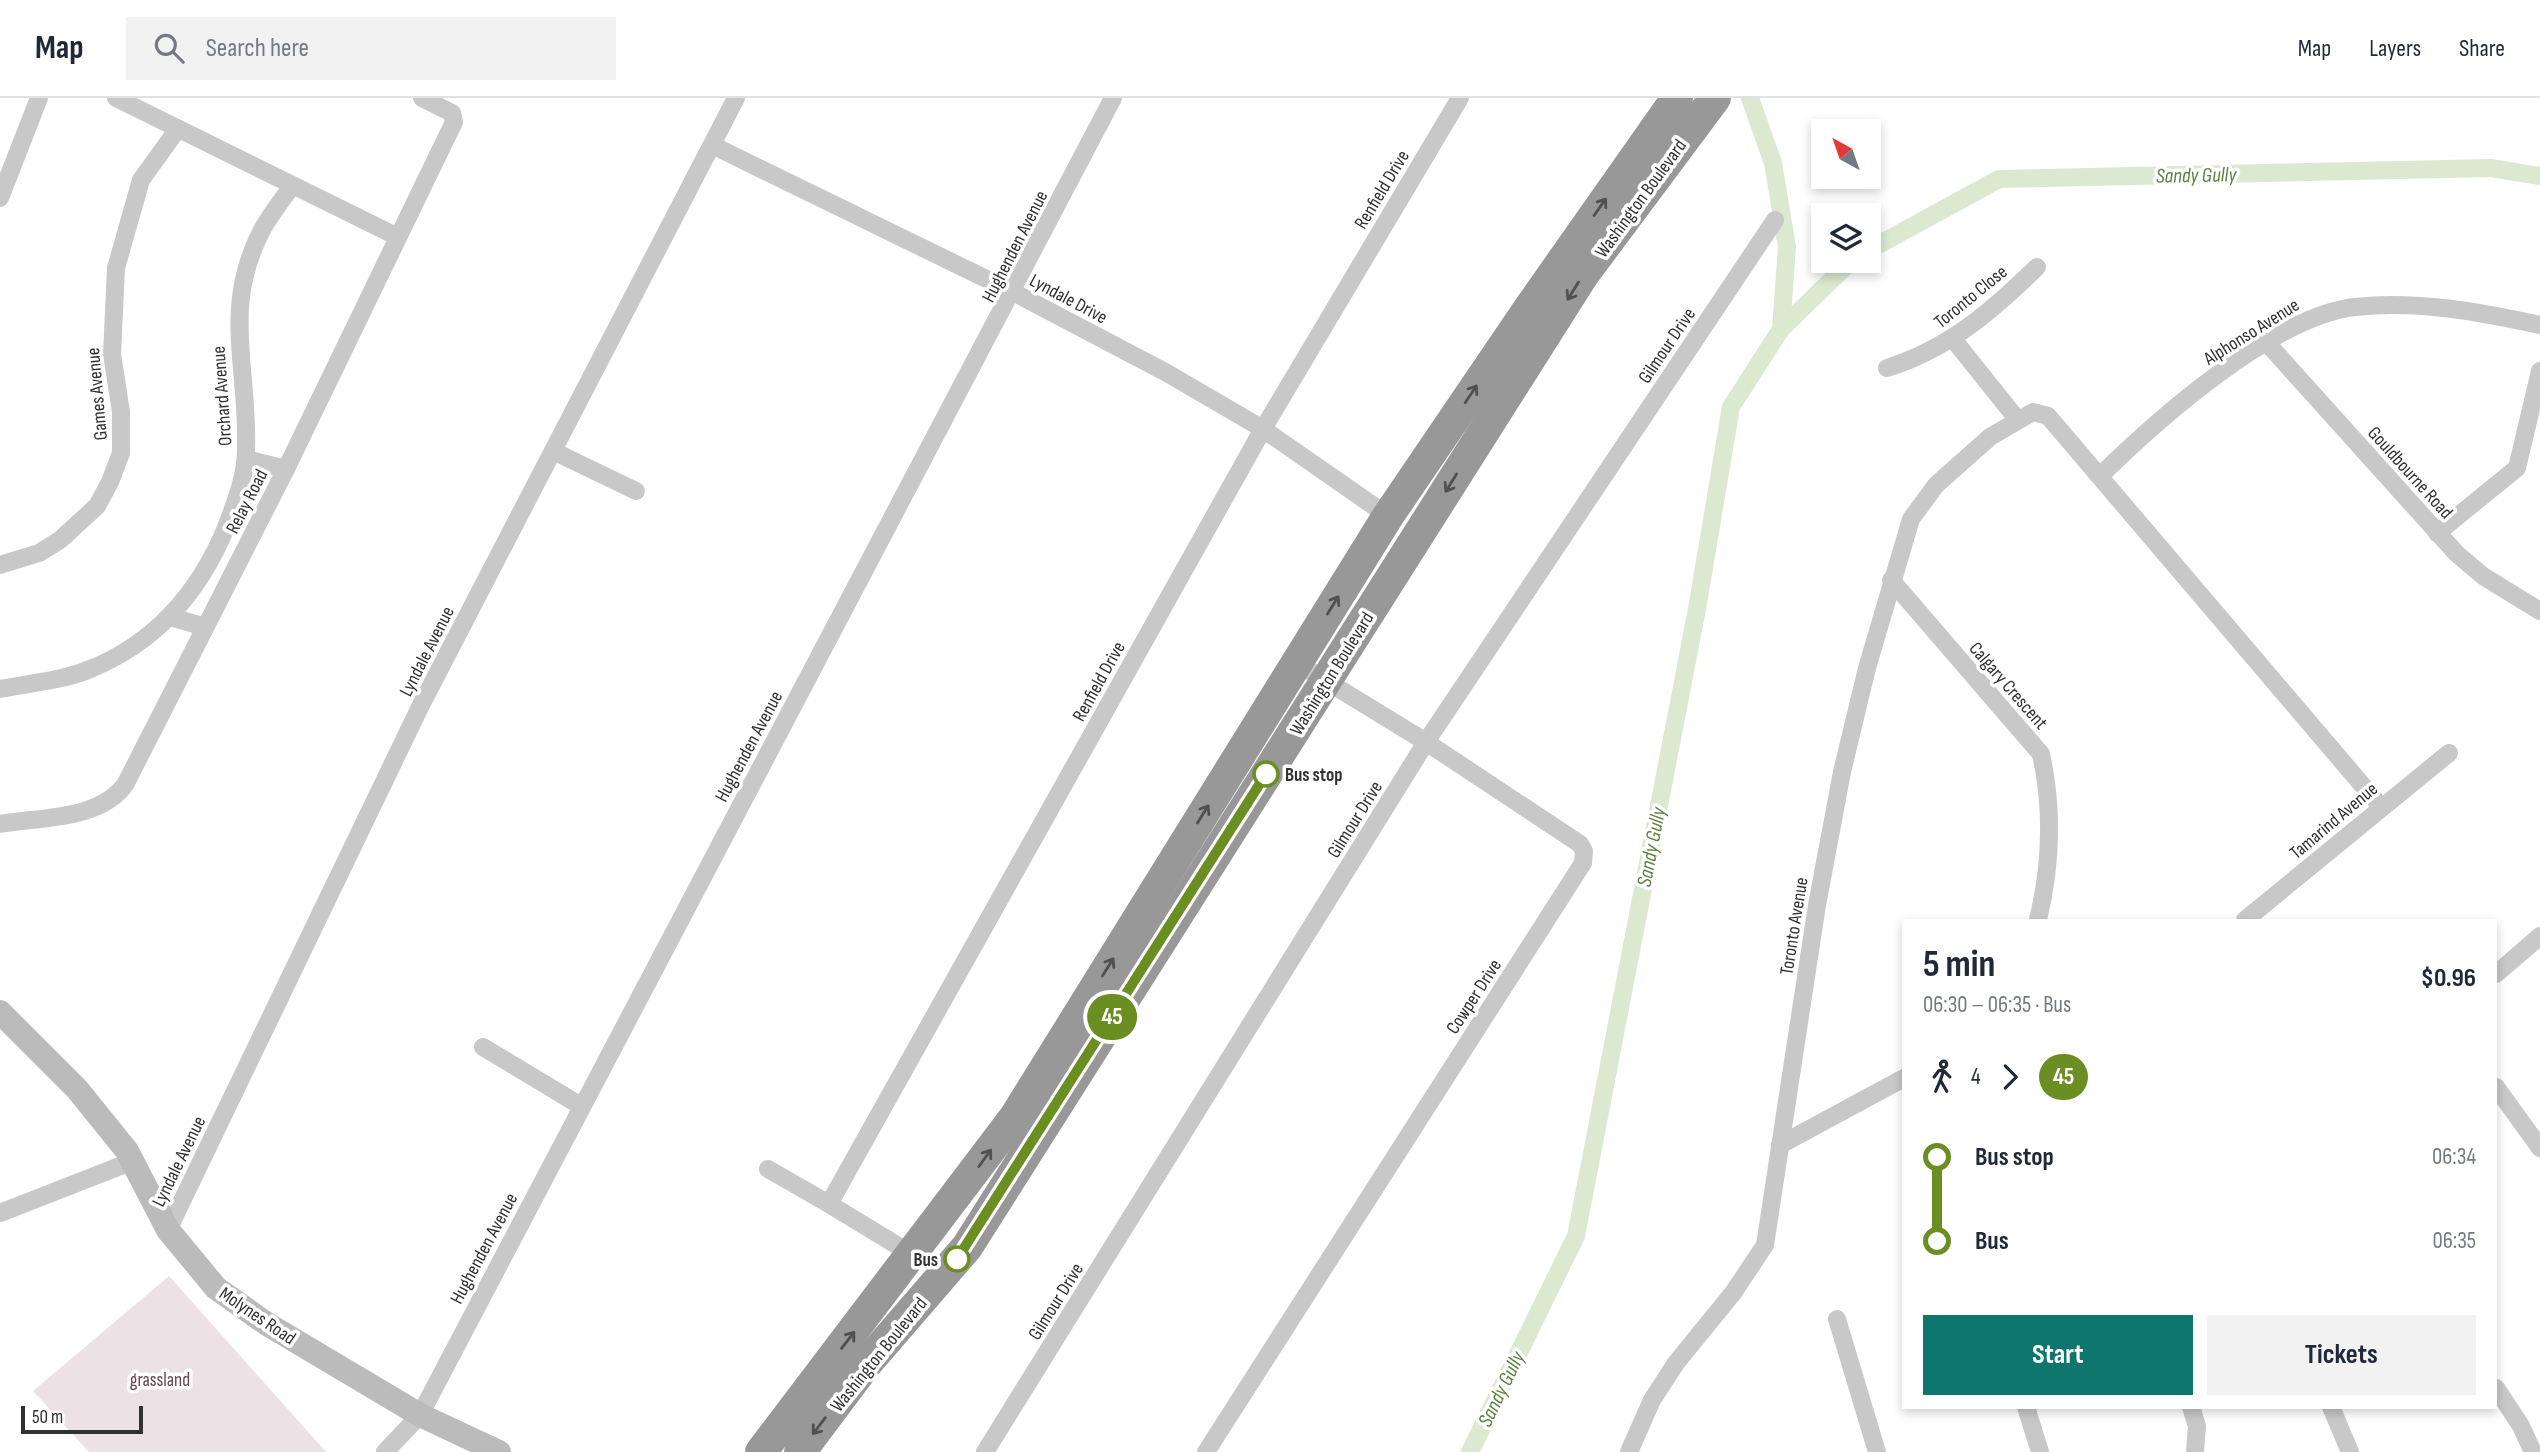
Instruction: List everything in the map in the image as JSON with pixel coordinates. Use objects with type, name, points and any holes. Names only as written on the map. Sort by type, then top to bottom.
[{"type":"highway","name":"Washington Boulevard","points":[[779,1446],[913,1255],[1015,1117],[1388,516],[1677,98]]},
{"type":"highway","name":"Washington Boulevard","points":[[779,1446],[866,1364],[967,1247],[1583,275],[1715,98]]},
{"type":"highway","points":[[747,1452],[779,1446]]},
{"type":"main road","name":"Molynes Road","points":[[0,1012],[77,1089],[133,1161],[168,1230],[216,1288],[267,1324],[420,1415],[499,1452]]},
{"type":"street","points":[[0,198],[39,98]]},
{"type":"street","points":[[116,98],[398,237]]},
{"type":"street","name":"Relay Road","points":[[0,824],[94,808],[116,797],[126,783],[286,469],[454,122],[452,113],[422,98]]},
{"type":"street","name":"Lyndale Avenue","points":[[168,1230],[420,707],[736,98]]},
{"type":"street","name":"Hughenden Avenue","points":[[385,1452],[420,1415],[1113,98]]},
{"type":"street","name":"Renfield Drive","points":[[829,1204],[1263,429],[1460,98]]},
{"type":"street","name":"Games Avenue","points":[[0,565],[39,553],[60,540],[97,506],[110,482],[121,453],[121,412],[112,354],[116,268],[141,180],[177,130]]},
{"type":"street","name":"Lyndale Drive","points":[[712,145],[1013,292],[1167,373],[1263,429],[1388,516]]},
{"type":"street","name":"Orchard Avenue","points":[[0,689],[61,679],[88,670],[128,650],[172,617],[194,589],[219,545],[234,507],[246,459],[237,318],[240,293],[262,229],[292,186]]},
{"type":"street","name":"Gilmour Drive","points":[[985,1452],[1426,742],[1775,220]]},
{"type":"street","name":"Toronto Close","points":[[1887,368],[1917,358],[1953,339],[1999,304],[2037,267]]},
{"type":"street","name":"Alphonso Avenue","points":[[2100,476],[2181,403],[2267,343],[2316,316],[2353,307],[2392,305],[2473,310],[2540,325]]},
{"type":"street","points":[[1953,339],[2017,419],[2033,412],[2048,416],[2381,807]]},
{"type":"street","name":"Gouldbourne Road","points":[[2267,343],[2457,554],[2483,576],[2540,611]]},
{"type":"street","points":[[2437,533],[2517,468],[2540,371]]},
{"type":"street","name":"Toronto Avenue","points":[[1629,1452],[1652,1400],[1675,1363],[1733,1293],[1765,1245],[1817,905],[1842,772],[1891,580],[1911,519],[1936,485],[1990,437],[2017,419]]},
{"type":"street","points":[[553,451],[636,491]]},
{"type":"street","points":[[246,459],[286,469]]},
{"type":"street","name":"Calgary Crescent","points":[[1891,580],[2041,754],[2047,783],[2049,830],[2046,887],[2038,919]]},
{"type":"street","points":[[172,617],[205,627]]},
{"type":"street","name":"Cowper Drive","points":[[1206,1452],[1583,863],[1584,851],[1580,844],[1426,742],[1297,663]]},
{"type":"street","name":"Tamarind Avenue","points":[[2246,919],[2449,753]]},
{"type":"street","points":[[2497,973],[2540,936]]},
{"type":"street","points":[[482,1047],[581,1106]]},
{"type":"street","points":[[1780,1145],[1902,1079]]},
{"type":"street","points":[[2497,1088],[2540,1148]]},
{"type":"street","points":[[0,1213],[133,1161]]},
{"type":"street","points":[[768,1169],[913,1255]]},
{"type":"street","points":[[1837,1319],[1877,1452]]},
{"type":"street","points":[[2497,1390],[2521,1426],[2533,1452]]},
{"type":"street","points":[[2027,1409],[2040,1452]]},
{"type":"street","points":[[2192,1409],[2197,1426],[2195,1452]]},
{"type":"street","points":[[2332,1409],[2350,1452]]},
{"type":"green space","name":"grassland","points":[[169,1276],[326,1452],[89,1452],[33,1391]]},
{"type":"waterway","points":[[1750,98],[1773,163],[1787,247],[1781,329]]},
{"type":"waterway","name":"Sandy Gully","points":[[1881,243],[1999,179],[2491,168],[2540,176]]},
{"type":"waterway","name":"Sandy Gully","points":[[1470,1452],[1576,1236],[1697,609],[1731,407],[1781,329],[1839,273]]},
{"type":"bus line","name":"45","points":[[957,1259],[1266,774]]},
{"type":"place","name":"Bus stop","points":[[1266,774]]},
{"type":"place","name":"Bus","points":[[957,1259]]}]
